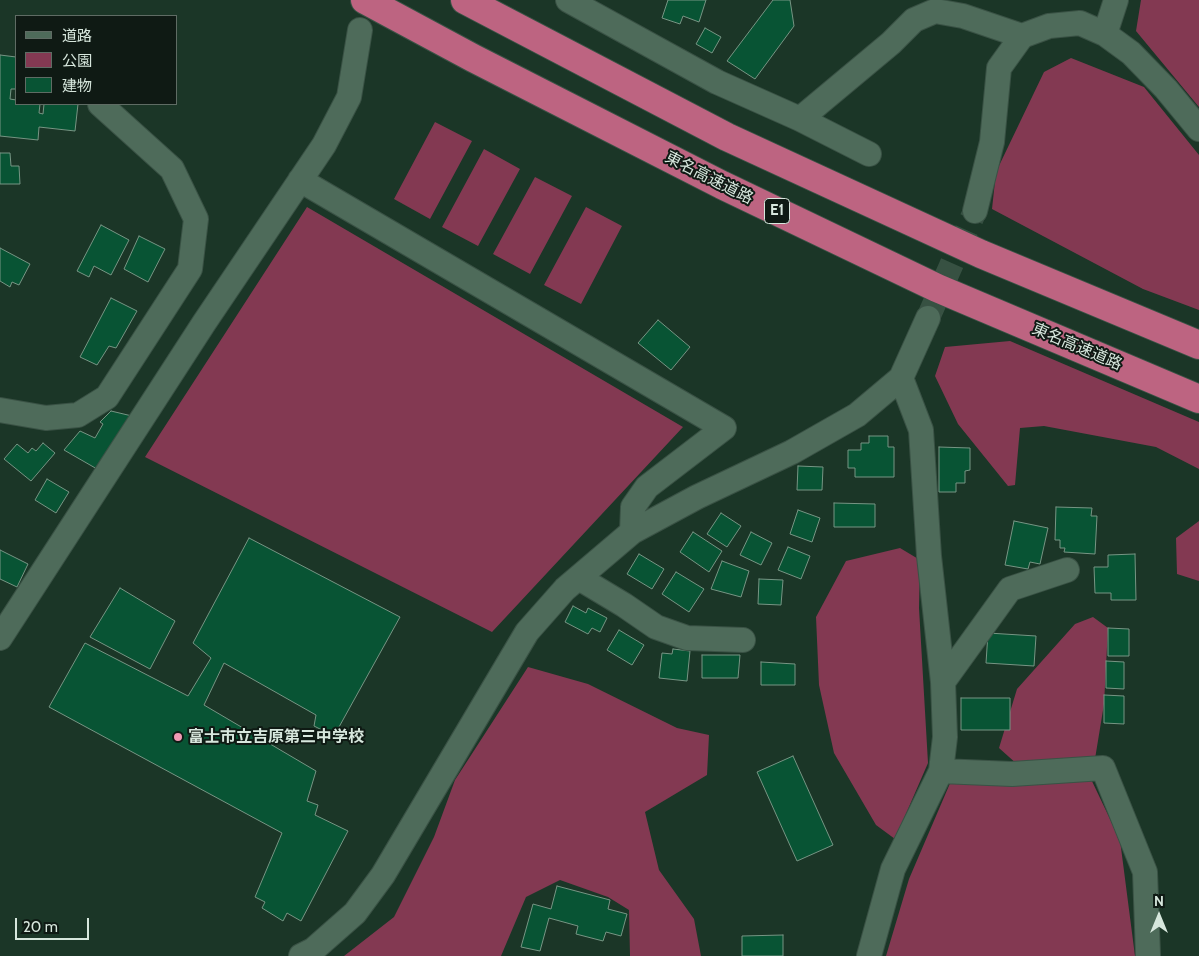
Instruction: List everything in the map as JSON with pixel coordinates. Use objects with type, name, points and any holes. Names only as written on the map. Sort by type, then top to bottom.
[{"type":"highway","name":"東名高速道路","points":[[366,0],[490,67],[803,224],[937,288],[1199,399]]},
{"type":"highway","points":[[465,0],[727,137],[981,254],[1199,345]]},
{"type":"street","points":[[568,0],[717,82],[800,119],[869,154]]},
{"type":"street","points":[[1105,34],[1116,0]]},
{"type":"street","points":[[800,119],[891,43],[914,20],[935,11],[963,16],[1022,36]]},
{"type":"street","points":[[975,211],[992,142],[999,68],[1022,36],[1049,26],[1080,23],[1105,34],[1131,53],[1166,89],[1199,129]]},
{"type":"street","points":[[0,638],[324,144],[349,97],[360,30]]},
{"type":"street","points":[[0,410],[46,418],[78,415],[107,397],[190,269],[196,219],[172,169],[101,105]]},
{"type":"street","points":[[300,180],[724,428],[647,487],[633,507],[632,532]]},
{"type":"street","points":[[302,956],[313,950],[355,913],[383,875],[527,632],[565,589],[632,532],[697,497],[792,452],[857,415],[901,378],[928,318]]},
{"type":"street","points":[[869,956],[893,869],[940,771],[945,737],[943,682],[930,556],[921,430],[901,378]]},
{"type":"street","points":[[943,682],[1010,589],[1067,570]]},
{"type":"street","points":[[579,578],[656,627],[687,638],[743,640]]},
{"type":"street","points":[[940,771],[1012,774],[1103,768],[1145,872],[1148,955]]},
{"type":"green space","points":[[1141,0],[1199,0],[1199,107],[1136,31]]},
{"type":"green space","points":[[1071,58],[1144,87],[1199,155],[1199,310],[1143,289],[992,209],[996,172],[1044,72]]},
{"type":"green space","points":[[435,122],[472,141],[430,219],[394,199]]},
{"type":"green space","points":[[484,149],[520,169],[478,246],[442,227]]},
{"type":"green space","points":[[535,177],[572,196],[530,274],[493,254]]},
{"type":"green space","points":[[307,207],[683,427],[492,632],[145,457]]},
{"type":"green space","points":[[586,207],[622,226],[581,304],[544,285]]},
{"type":"green space","points":[[1010,341],[1199,422],[1199,469],[1156,447],[1044,426],[1020,428],[1015,485],[1008,486],[958,424],[935,376],[945,347]]},
{"type":"green space","points":[[1199,521],[1199,581],[1177,574],[1176,538]]},
{"type":"green space","points":[[900,548],[920,560],[919,608],[928,763],[895,839],[876,825],[834,753],[819,685],[816,617],[846,561]]},
{"type":"green space","points":[[1093,617],[1108,628],[1104,704],[1094,765],[1018,765],[999,748],[1017,689],[1075,624]]},
{"type":"green space","points":[[528,667],[588,684],[677,728],[709,735],[707,775],[645,812],[659,870],[694,919],[701,956],[630,956],[629,910],[608,897],[560,880],[526,897],[501,956],[344,956],[394,917],[434,837],[455,780]]},
{"type":"green space","points":[[1090,777],[1120,840],[1135,956],[886,956],[909,879],[951,781]]},
{"type":"building","points":[[668,0],[706,0],[699,22],[683,16],[680,24],[662,18]]},
{"type":"building","points":[[773,0],[790,0],[794,26],[755,79],[727,61]]},
{"type":"building","points":[[705,28],[721,37],[712,53],[696,44]]},
{"type":"building","points":[[0,55],[15,57],[15,89],[11,89],[10,99],[15,100],[15,105],[40,105],[39,113],[43,114],[44,105],[78,105],[75,131],[39,127],[38,140],[0,136]]},
{"type":"building","points":[[0,153],[10,153],[11,166],[19,166],[20,184],[0,184]]},
{"type":"building","points":[[101,225],[129,240],[111,275],[94,266],[89,277],[77,271]]},
{"type":"building","points":[[139,236],[165,249],[148,282],[124,269]]},
{"type":"building","points":[[0,248],[30,264],[19,285],[12,282],[10,287],[0,281]]},
{"type":"building","points":[[111,298],[137,311],[116,348],[109,346],[97,365],[80,357]]},
{"type":"building","points":[[658,320],[690,347],[671,370],[638,343]]},
{"type":"building","points":[[111,411],[132,416],[97,469],[64,450],[80,431],[95,438],[103,424],[100,422]]},
{"type":"building","points":[[869,436],[888,436],[888,447],[894,447],[894,477],[855,477],[855,468],[848,468],[848,450],[861,450],[861,443],[869,443]]},
{"type":"building","points":[[43,443],[55,453],[31,481],[4,459],[17,444],[28,453],[32,448],[36,451]]},
{"type":"building","points":[[939,447],[970,448],[970,470],[965,471],[965,483],[956,483],[956,492],[939,492]]},
{"type":"building","points":[[798,466],[823,467],[822,490],[797,490]]},
{"type":"building","points":[[47,479],[69,492],[56,513],[35,500]]},
{"type":"building","points":[[834,503],[875,504],[875,527],[834,527]]},
{"type":"building","points":[[1056,507],[1092,508],[1091,516],[1097,516],[1095,554],[1064,552],[1065,548],[1060,548],[1060,540],[1055,540]]},
{"type":"building","points":[[798,510],[820,518],[812,542],[790,534]]},
{"type":"building","points":[[721,513],[741,526],[727,547],[707,534]]},
{"type":"building","points":[[1014,521],[1048,528],[1040,564],[1030,562],[1028,569],[1005,565]]},
{"type":"building","points":[[693,532],[722,551],[709,572],[680,552]]},
{"type":"building","points":[[751,532],[772,543],[761,565],[740,555]]},
{"type":"building","points":[[249,538],[400,617],[334,736],[314,726],[316,715],[224,663],[204,705],[316,771],[307,801],[318,805],[315,815],[348,831],[301,921],[287,913],[283,921],[262,908],[265,902],[255,897],[282,833],[49,707],[85,643],[188,696],[211,658],[193,643]]},
{"type":"building","points":[[788,547],[810,556],[801,579],[778,570]]},
{"type":"building","points":[[0,550],[28,564],[17,587],[0,579]]},
{"type":"building","points":[[639,554],[664,569],[652,589],[627,574]]},
{"type":"building","points":[[1135,554],[1136,600],[1111,600],[1111,593],[1095,593],[1094,567],[1108,567],[1108,555]]},
{"type":"building","points":[[722,561],[749,571],[741,597],[711,589]]},
{"type":"building","points":[[676,572],[704,589],[689,612],[662,594]]},
{"type":"building","points":[[759,579],[783,580],[781,605],[758,604]]},
{"type":"building","points":[[120,588],[175,621],[150,669],[90,637]]},
{"type":"building","points":[[573,606],[586,613],[588,608],[607,618],[600,632],[592,628],[588,634],[565,622]]},
{"type":"building","points":[[1108,628],[1129,629],[1129,656],[1108,656]]},
{"type":"building","points":[[619,630],[644,645],[632,665],[607,650]]},
{"type":"building","points":[[988,633],[1036,636],[1034,666],[986,663]]},
{"type":"building","points":[[673,649],[690,651],[687,681],[659,678],[662,653],[672,654]]},
{"type":"building","points":[[702,655],[740,655],[738,678],[702,678]]},
{"type":"building","points":[[1106,661],[1124,662],[1124,689],[1106,688]]},
{"type":"building","points":[[761,662],[795,664],[795,685],[761,685]]},
{"type":"building","points":[[1104,695],[1124,696],[1124,724],[1104,723]]},
{"type":"building","points":[[961,698],[1010,698],[1010,730],[961,730]]},
{"type":"building","points":[[793,756],[833,845],[797,861],[757,772]]},
{"type":"building","points":[[557,886],[610,900],[608,909],[627,914],[621,936],[606,932],[603,941],[576,934],[578,926],[549,918],[540,951],[521,947],[533,904],[551,909]]},
{"type":"building","points":[[783,935],[783,956],[742,956],[742,936]]},
{"type":"tunnel","points":[[928,318],[975,211]]},
{"type":"place","name":"富士市立吉原第三中学校","points":[[178,737]]}]
